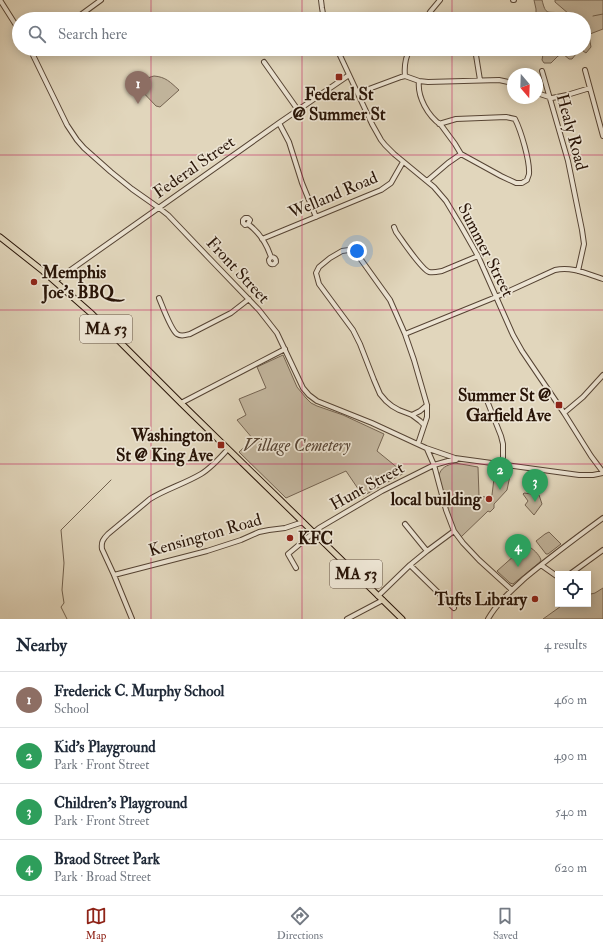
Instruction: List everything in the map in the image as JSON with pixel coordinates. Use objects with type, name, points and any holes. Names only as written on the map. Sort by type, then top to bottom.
[{"type":"main road","points":[[0,234],[8,243]]},
{"type":"main road","name":"MA 53","points":[[0,238],[8,243],[92,314],[402,619]]},
{"type":"street","points":[[0,0],[12,19]]},
{"type":"street","points":[[92,0],[95,5]]},
{"type":"street","points":[[85,12],[102,0]]},
{"type":"street","points":[[321,0],[323,12]]},
{"type":"street","points":[[430,12],[440,0]]},
{"type":"street","name":"Front Street","points":[[35,56],[67,125],[77,140],[111,172],[159,208],[210,258],[259,310],[272,326],[285,349],[300,382],[305,391],[311,397],[426,448],[460,459],[584,475],[593,475],[603,472]]},
{"type":"street","name":"Summer Street","points":[[340,56],[381,140],[389,150],[427,181],[446,201],[478,256],[522,352],[603,472]]},
{"type":"street","points":[[406,56],[406,76]]},
{"type":"street","points":[[476,56],[480,80]]},
{"type":"street","points":[[264,62],[298,110]]},
{"type":"street","points":[[585,70],[603,136]]},
{"type":"street","name":"Federal Street","points":[[54,281],[279,122],[349,75]]},
{"type":"street","name":"Healy Road","points":[[543,75],[568,161],[582,230],[584,244],[578,271]]},
{"type":"street","points":[[358,93],[406,76],[419,81],[434,82],[480,80],[499,80],[507,82]]},
{"type":"street","points":[[419,81],[419,94],[428,112],[455,144],[461,154],[516,183],[522,183],[527,180],[529,175],[528,161],[515,119],[506,117],[456,119],[439,124]]},
{"type":"street","points":[[543,95],[552,98],[590,88]]},
{"type":"street","points":[[279,122],[289,142],[302,183],[316,216]]},
{"type":"street","points":[[427,181],[461,154]]},
{"type":"street","name":"Welland Road","points":[[262,239],[382,190],[394,179],[403,162]]},
{"type":"street","points":[[248,224],[262,239],[271,258]]},
{"type":"street","points":[[394,227],[418,262],[424,269],[430,272],[442,271],[478,256]]},
{"type":"street","points":[[418,444],[427,417],[427,405],[405,334],[390,300],[357,254],[349,250],[342,251],[319,267],[316,273],[319,284],[353,330],[380,394],[392,406],[412,415],[424,425]]},
{"type":"street","points":[[405,334],[496,297],[555,270],[569,269],[603,279]]},
{"type":"street","points":[[158,298],[173,329],[181,336],[190,334],[224,317],[237,309],[248,299]]},
{"type":"street","points":[[181,403],[285,349]]},
{"type":"street","points":[[564,413],[583,397],[603,375]]},
{"type":"street","points":[[480,397],[486,398],[501,436],[503,444],[502,465]]},
{"type":"street","points":[[412,415],[427,405]]},
{"type":"street","points":[[426,448],[434,465],[446,510],[454,531],[479,560],[512,590]]},
{"type":"street","points":[[132,619],[102,549],[103,540],[150,499],[157,494],[201,474],[212,466],[228,449]]},
{"type":"street","name":"Front Street","points":[[434,465],[460,459]]},
{"type":"street","name":"Hunt Street","points":[[296,568],[288,554],[319,528],[371,497],[434,465]]},
{"type":"street","points":[[488,619],[495,608],[512,590],[540,565],[603,518]]},
{"type":"street","name":"Kensington Road","points":[[114,575],[207,551],[259,532],[294,526],[303,522]]},
{"type":"street","points":[[406,524],[427,551]]},
{"type":"street","points":[[378,596],[410,565],[454,531]]},
{"type":"street","points":[[574,571],[603,550]]},
{"type":"street","points":[[410,565],[454,608]]},
{"type":"street","points":[[540,565],[555,575]]},
{"type":"street","points":[[347,619],[383,600]]},
{"type":"green space","points":[[534,0],[542,0],[546,11],[548,12],[536,12]]},
{"type":"green space","points":[[555,0],[603,0],[603,29],[591,34],[591,12],[567,12],[555,2]]},
{"type":"green space","points":[[543,56],[558,56],[551,63],[544,63],[542,60]]},
{"type":"green space","points":[[565,56],[574,56],[572,59],[569,59]]},
{"type":"green space","points":[[154,76],[165,79],[179,90],[160,107],[156,106],[138,87],[144,80]]},
{"type":"green space","name":"Village Cemetery","points":[[283,355],[297,387],[311,403],[343,415],[384,434],[377,451],[404,473],[363,496],[346,471],[286,498],[239,452],[253,439],[237,420],[246,415],[239,399],[266,388],[257,367]]},
{"type":"green space","points":[[455,463],[478,467],[479,496],[485,497],[489,502],[492,500],[490,497],[492,495],[495,470],[511,471],[507,490],[494,504],[494,508],[490,512],[488,511],[461,537],[453,525],[450,517],[439,476],[444,467]]},
{"type":"green space","points":[[523,494],[539,495],[542,504],[534,515],[525,505],[528,501]]},
{"type":"green space","points":[[549,532],[561,544],[546,554],[536,541]]},
{"type":"green space","points":[[528,546],[536,552],[541,560],[513,584],[510,583],[497,571],[524,547]]},
{"type":"green space","points":[[603,588],[603,619],[543,619],[560,607],[591,607],[591,594]]},
{"type":"waterway","points":[[593,16],[603,14]]},
{"type":"waterway","points":[[67,619],[61,607],[64,603],[62,590],[64,563],[61,530],[111,480]]},
{"type":"place","name":"Federal St @ Summer St","points":[[339,77]]},
{"type":"place","name":"Frederick C. Murphy School","points":[[138,104]]},
{"type":"place","name":"Memphis Joe's BBQ","points":[[34,282]]},
{"type":"place","name":"Summer St @ Garfield Ave","points":[[559,405]]},
{"type":"place","name":"Washington St @ King Ave","points":[[221,445]]},
{"type":"place","name":"Kid's Playground","points":[[500,490]]},
{"type":"place","name":"local building","points":[[489,499]]},
{"type":"place","name":"Children's Playground","points":[[535,502]]},
{"type":"place","name":"KFC","points":[[290,538]]},
{"type":"place","name":"Braod Street Park","points":[[518,567]]},
{"type":"place","name":"Tufts Library","points":[[535,599]]}]
